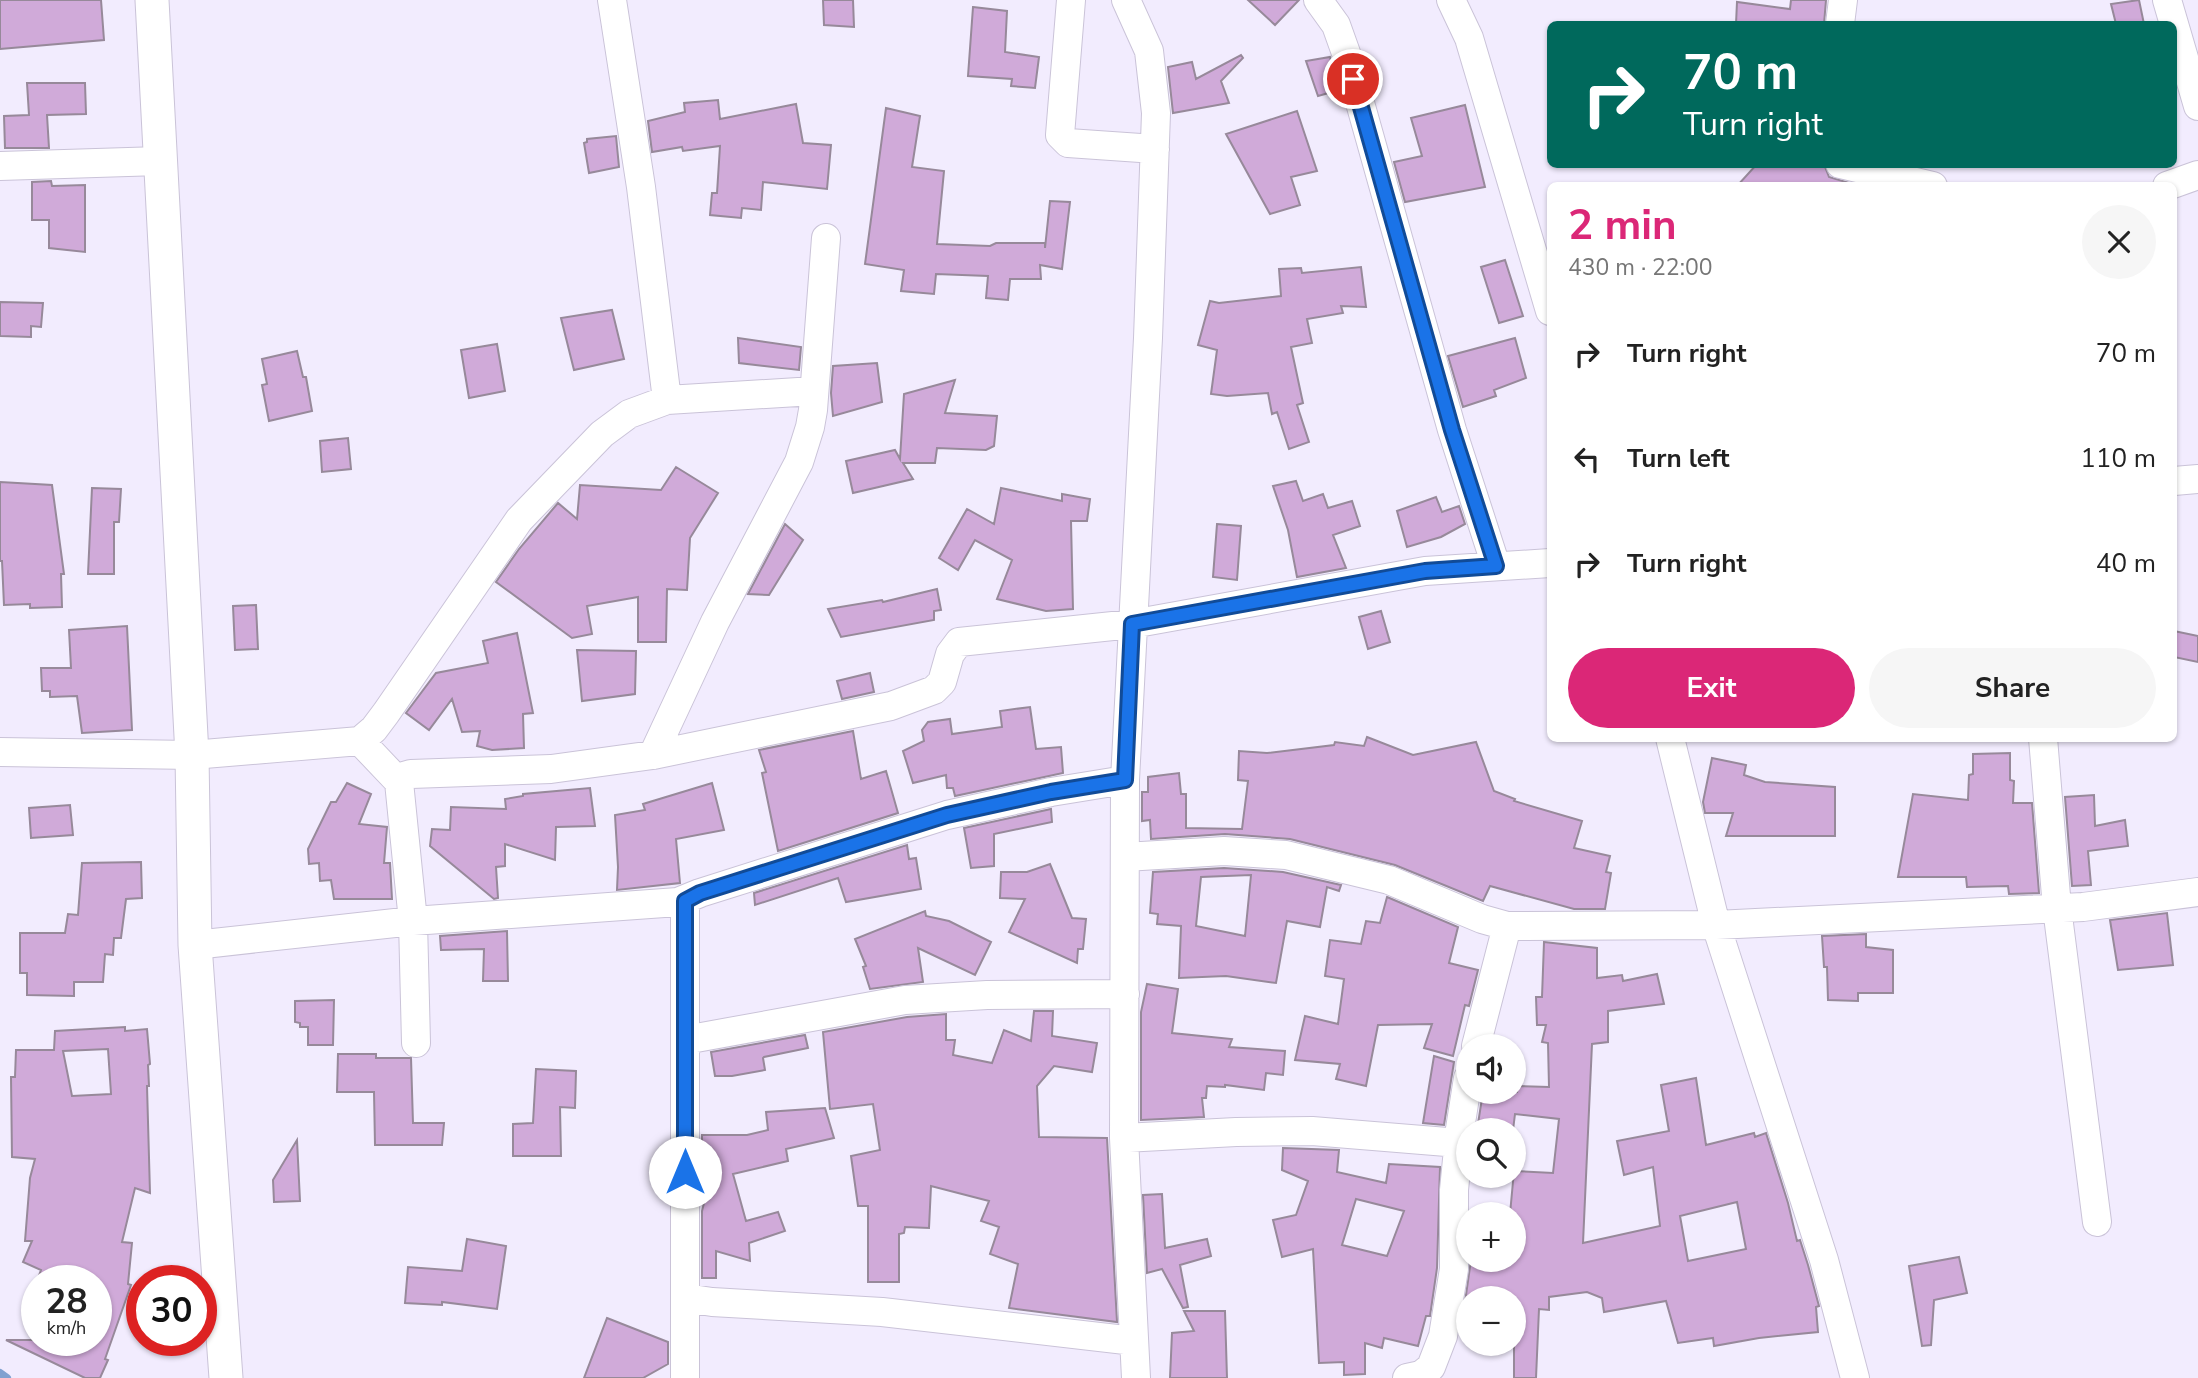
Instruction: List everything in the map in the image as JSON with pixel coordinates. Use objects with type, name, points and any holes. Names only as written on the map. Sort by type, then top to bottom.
[{"type":"street","points":[[152,0],[192,755],[195,945],[226,1378]]},
{"type":"street","points":[[612,0],[641,187],[667,400]]},
{"type":"street","points":[[1071,0],[1060,135],[1068,143],[1155,149]]},
{"type":"street","points":[[1126,0],[1149,51],[1156,113],[1148,338],[1125,780],[1124,1138],[1136,1378]]},
{"type":"street","points":[[1318,0],[1336,25],[1346,53],[1452,430],[1496,566]]},
{"type":"street","points":[[1451,0],[1469,38],[1547,301]]},
{"type":"street","points":[[1840,21],[1843,0]]},
{"type":"street","points":[[2166,0],[2172,21]]},
{"type":"street","points":[[2177,36],[2198,106]]},
{"type":"street","points":[[0,166],[160,160]]},
{"type":"street","points":[[1857,168],[1916,182]]},
{"type":"street","points":[[2177,182],[2198,175]]},
{"type":"street","points":[[653,755],[715,622],[799,462],[810,427],[826,238]]},
{"type":"street","points":[[0,752],[192,755],[360,741],[386,713],[519,520],[602,434],[629,414],[667,400],[814,391]]},
{"type":"street","points":[[2177,481],[2198,479]]},
{"type":"street","points":[[399,782],[404,776],[411,774],[551,769],[653,755],[891,706],[933,690],[942,682],[950,654],[959,642],[1132,624],[1425,571],[1547,563]]},
{"type":"street","points":[[360,741],[399,782],[413,921],[416,1043]]},
{"type":"street","points":[[1671,742],[1716,925],[1824,1260],[1855,1378]]},
{"type":"street","points":[[2043,742],[2057,908],[2097,1223]]},
{"type":"street","points":[[195,945],[413,921],[685,901],[700,893],[947,815],[1051,792],[1125,780]]},
{"type":"street","points":[[1125,857],[1224,851],[1286,855],[1389,880],[1482,919],[1507,926],[1716,925],[2057,908],[2198,892]]},
{"type":"street","points":[[685,901],[685,1378]]},
{"type":"street","points":[[1479,1034],[1507,926]]},
{"type":"street","points":[[685,1040],[905,1000],[987,995],[1125,994]]},
{"type":"street","points":[[1124,1138],[1312,1131],[1456,1143]]},
{"type":"street","points":[[1407,1378],[1421,1375],[1431,1367],[1443,1336],[1454,1269],[1456,1174]]},
{"type":"street","points":[[687,1298],[712,1303],[881,1312],[1134,1342]]},
{"type":"building","points":[[0,0],[101,0],[104,40],[0,49]]},
{"type":"building","points":[[823,0],[853,0],[854,27],[824,25]]},
{"type":"building","points":[[1248,0],[1299,0],[1275,25]]},
{"type":"building","points":[[1791,0],[1826,0],[1824,21],[1736,21],[1737,2],[1790,9]]},
{"type":"building","points":[[2139,0],[2143,21],[2115,21],[2111,4]]},
{"type":"building","points":[[973,7],[1007,11],[1005,52],[1039,57],[1035,88],[1011,86],[1012,79],[968,76]]},
{"type":"building","points":[[1241,55],[1243,58],[1221,81],[1229,103],[1173,113],[1168,67],[1192,62],[1196,79]]},
{"type":"building","points":[[1330,57],[1339,90],[1318,96],[1306,61]]},
{"type":"building","points":[[27,83],[85,83],[86,114],[47,115],[49,148],[5,148],[4,116],[29,115]]},
{"type":"building","points":[[718,100],[720,119],[796,104],[803,143],[831,145],[827,189],[763,182],[761,210],[742,208],[741,218],[710,215],[712,193],[717,193],[720,146],[683,151],[682,147],[652,152],[648,121],[685,112],[684,103]]},
{"type":"building","points":[[1465,105],[1485,187],[1405,202],[1394,162],[1422,156],[1411,118]]},
{"type":"building","points":[[886,108],[920,116],[912,167],[944,171],[937,244],[990,246],[996,243],[1045,243],[1045,248],[1050,201],[1070,202],[1062,269],[1040,265],[1041,279],[1010,279],[1008,300],[986,298],[988,276],[936,274],[934,294],[901,291],[904,270],[865,264]]},
{"type":"building","points":[[1297,111],[1317,171],[1291,177],[1300,205],[1270,214],[1226,134]]},
{"type":"building","points":[[616,136],[619,167],[589,173],[584,143],[587,139]]},
{"type":"building","points":[[1753,168],[1826,168],[1829,177],[1846,182],[1741,182]]},
{"type":"building","points":[[51,181],[52,186],[85,185],[85,252],[49,248],[49,220],[32,220],[32,182]]},
{"type":"building","points":[[1505,260],[1523,316],[1499,323],[1481,267]]},
{"type":"building","points":[[1361,267],[1366,307],[1341,306],[1343,313],[1307,319],[1312,343],[1291,347],[1303,403],[1297,405],[1309,442],[1289,449],[1277,412],[1272,414],[1268,393],[1227,396],[1211,394],[1217,350],[1198,345],[1210,301],[1219,303],[1281,296],[1279,269],[1301,268],[1302,273]]},
{"type":"building","points":[[0,302],[43,303],[41,327],[31,326],[31,337],[0,336]]},
{"type":"building","points":[[612,310],[624,359],[574,370],[561,318]]},
{"type":"building","points":[[738,338],[801,347],[799,370],[739,363]]},
{"type":"building","points":[[1515,338],[1526,378],[1494,390],[1496,396],[1463,407],[1448,356]]},
{"type":"building","points":[[497,344],[505,391],[469,398],[461,350]]},
{"type":"building","points":[[297,351],[303,377],[306,377],[312,411],[269,421],[262,385],[267,384],[262,359]]},
{"type":"building","points":[[877,363],[882,402],[833,416],[833,366]]},
{"type":"building","points":[[955,380],[945,413],[997,416],[994,446],[986,450],[937,448],[935,463],[903,463],[913,479],[853,493],[846,461],[895,450],[900,459],[904,394]]},
{"type":"building","points":[[348,438],[351,469],[322,472],[320,441]]},
{"type":"building","points":[[676,467],[718,493],[690,538],[687,590],[667,589],[666,642],[638,642],[638,597],[587,606],[592,634],[572,638],[496,582],[519,549],[558,503],[577,519],[580,485],[661,490]]},
{"type":"building","points":[[1296,481],[1303,501],[1323,494],[1328,508],[1352,501],[1360,526],[1333,535],[1346,568],[1297,577],[1288,530],[1273,486]]},
{"type":"building","points":[[0,482],[52,485],[64,574],[61,574],[62,607],[30,608],[30,604],[4,605],[0,561]]},
{"type":"building","points":[[92,488],[121,489],[119,522],[114,522],[114,574],[88,574]]},
{"type":"building","points":[[1001,488],[1062,501],[1062,494],[1090,499],[1087,521],[1071,521],[1073,609],[1046,611],[997,599],[1012,560],[975,540],[958,570],[939,558],[967,509],[994,524]]},
{"type":"building","points":[[1436,497],[1442,512],[1459,506],[1465,524],[1441,537],[1407,547],[1397,511]]},
{"type":"building","points":[[785,524],[803,540],[769,595],[748,594]]},
{"type":"building","points":[[1217,524],[1241,526],[1237,580],[1213,577]]},
{"type":"building","points":[[937,589],[941,610],[934,611],[934,620],[841,637],[828,609],[882,600],[883,602]]},
{"type":"building","points":[[256,605],[258,649],[235,650],[233,606]]},
{"type":"building","points":[[1381,611],[1390,642],[1368,649],[1359,617]]},
{"type":"building","points":[[127,626],[132,730],[82,733],[77,696],[50,697],[50,691],[42,691],[41,668],[71,668],[69,630]]},
{"type":"building","points":[[2177,632],[2198,636],[2198,662],[2177,658]]},
{"type":"building","points":[[517,633],[533,713],[523,714],[524,748],[492,750],[477,746],[480,731],[462,732],[452,699],[429,730],[406,713],[436,673],[488,663],[483,641]]},
{"type":"building","points":[[577,650],[636,651],[635,694],[582,701]]},
{"type":"building","points":[[870,673],[874,692],[842,699],[837,681]]},
{"type":"building","points":[[1030,707],[1036,749],[1061,747],[1063,773],[955,796],[953,788],[947,788],[946,775],[913,783],[903,751],[924,741],[922,730],[928,722],[950,719],[952,734],[1002,727],[1000,711]]},
{"type":"building","points":[[853,731],[861,779],[886,771],[898,813],[778,851],[762,773],[766,772],[759,750]]},
{"type":"building","points":[[1367,737],[1413,755],[1476,742],[1494,791],[1515,799],[1514,801],[1582,821],[1574,848],[1610,856],[1606,872],[1611,873],[1605,909],[1574,909],[1490,886],[1483,901],[1395,865],[1290,839],[1225,834],[1151,839],[1150,820],[1142,821],[1142,792],[1148,792],[1148,777],[1179,773],[1181,794],[1186,794],[1186,828],[1242,829],[1248,781],[1238,780],[1239,751],[1267,753],[1334,745],[1335,742],[1364,746]]},
{"type":"building","points":[[2010,753],[2010,780],[2014,781],[2013,803],[2032,803],[2039,893],[2009,894],[2008,886],[1967,887],[1966,877],[1898,877],[1913,794],[1968,800],[1969,775],[1973,774],[1973,754]]},
{"type":"building","points":[[1712,758],[1746,765],[1744,775],[1765,782],[1835,787],[1835,836],[1726,836],[1733,813],[1705,813],[1703,802]]},
{"type":"building","points":[[347,783],[371,794],[359,824],[387,827],[384,863],[390,863],[392,899],[334,899],[331,880],[320,881],[319,863],[309,864],[308,849],[331,802],[336,802]]},
{"type":"building","points":[[712,783],[724,830],[676,839],[680,883],[617,890],[615,815],[645,810],[643,804]]},
{"type":"building","points":[[590,788],[595,826],[556,827],[555,860],[505,844],[505,866],[496,867],[498,898],[494,899],[430,846],[432,829],[450,830],[451,807],[506,809],[505,799],[523,794]]},
{"type":"building","points":[[2094,795],[2095,826],[2125,820],[2128,846],[2088,851],[2091,885],[2072,886],[2065,797]]},
{"type":"building","points":[[70,805],[73,835],[31,838],[29,808]]},
{"type":"building","points":[[1051,809],[1052,822],[994,834],[994,866],[971,868],[964,828]]},
{"type":"building","points":[[907,845],[909,859],[916,858],[921,889],[846,902],[838,878],[755,905],[754,893]]},
{"type":"building","points":[[141,862],[142,898],[126,899],[121,938],[114,938],[113,955],[105,954],[103,982],[74,982],[74,996],[27,995],[27,973],[20,973],[20,933],[65,933],[68,914],[78,915],[82,863]]},
{"type":"building","points":[[1050,864],[1072,918],[1086,919],[1083,949],[1078,949],[1077,963],[1009,932],[1025,899],[1000,898],[1001,872],[1027,872]]},
{"type":"building","points":[[1224,868],[1283,872],[1341,885],[1339,891],[1327,887],[1320,927],[1287,921],[1276,983],[1226,976],[1179,978],[1181,926],[1157,924],[1158,914],[1150,913],[1153,872]],"holes":[[[1251,875],[1245,936],[1196,926],[1201,877]]]},
{"type":"building","points":[[1387,897],[1458,927],[1449,963],[1478,970],[1469,1006],[1465,1005],[1456,1034],[1453,1056],[1424,1048],[1432,1024],[1378,1025],[1366,1086],[1336,1079],[1340,1064],[1295,1060],[1305,1016],[1338,1024],[1344,979],[1325,976],[1330,940],[1361,944],[1366,921],[1380,923]]},
{"type":"building","points":[[925,911],[926,916],[949,921],[991,942],[975,975],[918,948],[923,982],[870,989],[863,967],[866,966],[855,939]]},
{"type":"building","points":[[2167,913],[2173,965],[2118,970],[2110,920]]},
{"type":"building","points":[[507,931],[508,981],[483,981],[484,949],[441,950],[440,936]]},
{"type":"building","points":[[1866,934],[1866,947],[1893,950],[1893,993],[1858,993],[1858,1001],[1828,1000],[1822,936]]},
{"type":"building","points":[[1544,942],[1597,948],[1597,978],[1622,975],[1623,981],[1657,974],[1664,1004],[1608,1011],[1608,1042],[1592,1044],[1583,1243],[1660,1226],[1653,1167],[1624,1175],[1617,1141],[1669,1131],[1661,1085],[1696,1078],[1706,1145],[1754,1133],[1755,1137],[1766,1133],[1819,1306],[1816,1307],[1818,1332],[1714,1346],[1713,1338],[1678,1343],[1666,1301],[1604,1312],[1602,1298],[1587,1292],[1549,1297],[1549,1310],[1539,1309],[1536,1378],[1514,1378],[1514,1356],[1526,1356],[1526,1286],[1467,1286],[1469,1272],[1526,1272],[1526,1202],[1511,1202],[1512,1188],[1526,1188],[1526,1172],[1553,1173],[1559,1119],[1515,1114],[1514,1118],[1479,1118],[1481,1104],[1526,1104],[1526,1086],[1549,1087],[1548,1043],[1542,1042],[1546,1025],[1537,1025],[1536,997],[1542,997]],"holes":[[[1737,1202],[1746,1249],[1688,1261],[1680,1216]]]},
{"type":"building","points":[[1147,984],[1178,989],[1172,1033],[1232,1039],[1229,1047],[1285,1051],[1283,1075],[1266,1073],[1264,1090],[1225,1085],[1207,1086],[1206,1098],[1202,1098],[1204,1117],[1141,1120],[1141,1012]]},
{"type":"building","points":[[334,1000],[333,1045],[308,1045],[308,1027],[300,1027],[300,1023],[295,1022],[295,1001]]},
{"type":"building","points":[[1034,1011],[1053,1011],[1052,1036],[1097,1043],[1092,1072],[1054,1066],[1037,1086],[1039,1137],[1107,1138],[1117,1322],[1009,1308],[1018,1264],[990,1254],[999,1227],[981,1221],[989,1201],[931,1186],[929,1228],[905,1227],[904,1233],[899,1234],[899,1282],[868,1282],[868,1206],[858,1206],[851,1156],[880,1150],[873,1104],[830,1109],[823,1032],[907,1017],[946,1014],[946,1040],[955,1040],[953,1055],[992,1063],[1004,1030],[1031,1041]]},
{"type":"building","points":[[125,1027],[125,1031],[147,1029],[150,1064],[147,1086],[150,1193],[135,1188],[122,1242],[132,1243],[130,1265],[126,1265],[126,1299],[112,1339],[112,1265],[30,1265],[23,1262],[32,1241],[25,1241],[30,1178],[35,1159],[12,1157],[11,1077],[15,1077],[16,1050],[54,1050],[55,1031]],"holes":[[[108,1049],[111,1094],[72,1096],[63,1051]]]},
{"type":"building","points":[[805,1035],[808,1048],[764,1057],[765,1070],[715,1076],[711,1052]]},
{"type":"building","points":[[338,1054],[411,1058],[413,1123],[444,1123],[442,1145],[375,1145],[374,1092],[337,1092]]},
{"type":"building","points":[[1434,1056],[1454,1062],[1444,1125],[1423,1123]]},
{"type":"building","points":[[536,1069],[576,1071],[575,1108],[560,1107],[561,1156],[513,1156],[513,1124],[533,1123]]},
{"type":"building","points":[[825,1108],[834,1138],[786,1149],[788,1161],[733,1174],[746,1221],[778,1212],[785,1231],[749,1243],[750,1261],[716,1251],[716,1278],[702,1278],[702,1135],[747,1135],[768,1130],[766,1112]]},
{"type":"building","points":[[297,1140],[300,1201],[274,1202],[273,1180]]},
{"type":"building","points":[[1283,1148],[1339,1150],[1337,1172],[1386,1183],[1389,1164],[1440,1167],[1437,1268],[1430,1316],[1426,1316],[1418,1346],[1384,1338],[1382,1348],[1365,1343],[1365,1374],[1344,1375],[1344,1362],[1319,1363],[1313,1249],[1282,1257],[1273,1220],[1296,1215],[1308,1181],[1282,1170]],"holes":[[[1356,1199],[1404,1211],[1387,1256],[1342,1245]]]},
{"type":"building","points":[[1162,1194],[1165,1248],[1207,1239],[1211,1256],[1180,1265],[1188,1307],[1183,1308],[1162,1269],[1147,1273],[1143,1195]]},
{"type":"building","points":[[467,1239],[506,1246],[497,1309],[442,1302],[442,1305],[405,1303],[408,1267],[462,1271]]},
{"type":"building","points":[[1959,1257],[1967,1293],[1934,1300],[1931,1345],[1922,1346],[1909,1266]]},
{"type":"building","points":[[1184,1311],[1225,1311],[1227,1378],[1170,1378],[1172,1333],[1194,1331]]},
{"type":"building","points":[[607,1318],[668,1342],[668,1364],[643,1378],[584,1378]]},
{"type":"building","points":[[6,1340],[21,1340],[21,1347]]},
{"type":"building","points":[[39,1356],[106,1356],[105,1359],[108,1360],[100,1378],[85,1378]]},
{"type":"waterway","points":[[0,1373],[7,1378]]},
{"type":"route","points":[[685,1172],[685,901],[700,893],[947,815],[1051,792],[1125,780],[1132,624],[1425,571],[1496,566],[1452,430],[1353,79]]}]
